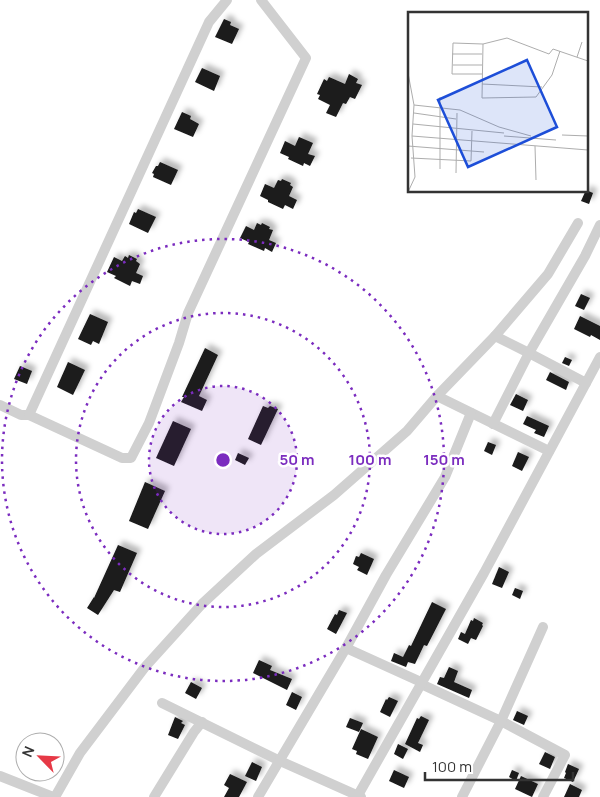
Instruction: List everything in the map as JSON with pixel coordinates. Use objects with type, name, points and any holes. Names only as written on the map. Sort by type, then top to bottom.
[{"type":"street","points":[[29,415],[209,22],[227,0]]},
{"type":"street","points":[[0,405],[22,415],[29,415],[122,458],[131,458],[149,423],[179,343],[188,313],[306,58],[261,0]]},
{"type":"street","points":[[0,776],[54,797],[80,753],[145,667],[202,604],[256,554],[334,495],[406,431],[495,336],[548,274],[578,223]]},
{"type":"street","points":[[493,424],[529,353],[585,256],[600,225]]},
{"type":"street","points":[[495,336],[586,383]]},
{"type":"street","points":[[162,703],[280,761],[359,796],[484,572],[600,357]]},
{"type":"street","points":[[437,396],[549,451]]},
{"type":"street","points":[[258,797],[445,477],[471,413]]},
{"type":"street","points":[[462,797],[501,721],[543,627]]},
{"type":"street","points":[[346,648],[421,682],[421,684],[501,721],[565,754],[543,797]]},
{"type":"street","points":[[154,797],[202,722]]},
{"type":"building","points":[[224,19],[231,22],[230,25],[239,29],[232,44],[215,37]]},
{"type":"building","points":[[202,68],[220,76],[214,91],[195,82]]},
{"type":"building","points":[[349,74],[358,79],[356,83],[362,85],[355,99],[350,97],[346,104],[343,103],[336,117],[326,113],[330,105],[318,99],[320,95],[317,94],[324,79],[327,81],[329,77],[345,84]]},
{"type":"building","points":[[182,112],[191,116],[190,119],[199,124],[193,137],[174,129]]},
{"type":"building","points":[[299,137],[313,143],[308,154],[315,156],[310,166],[304,163],[303,166],[280,153],[285,141],[295,146]]},
{"type":"building","points":[[160,162],[178,170],[171,185],[153,177],[154,174],[152,173]]},
{"type":"building","points":[[282,179],[291,183],[290,185],[293,187],[289,196],[297,200],[293,209],[285,205],[283,209],[260,196],[265,184],[274,188],[278,180],[281,181]]},
{"type":"building","points":[[585,192],[593,193],[589,204],[581,201]]},
{"type":"building","points":[[138,209],[156,217],[148,233],[129,224],[134,212],[136,213]]},
{"type":"building","points":[[257,223],[261,225],[262,223],[273,230],[269,240],[276,243],[272,252],[265,248],[264,251],[248,244],[249,242],[240,238],[246,226],[254,230]]},
{"type":"building","points":[[129,255],[137,259],[136,261],[140,264],[136,273],[143,276],[140,284],[132,281],[130,286],[107,272],[114,257],[122,261],[125,256],[128,258]]},
{"type":"building","points":[[581,294],[590,298],[584,310],[575,306]]},
{"type":"building","points":[[90,314],[108,322],[99,344],[93,341],[91,345],[78,339]]},
{"type":"building","points":[[580,316],[600,326],[600,340],[574,329]]},
{"type":"building","points":[[205,348],[218,355],[199,396],[207,400],[202,411],[181,402]]},
{"type":"building","points":[[565,357],[572,360],[569,366],[562,363]]},
{"type":"building","points":[[68,362],[85,370],[73,395],[57,387]]},
{"type":"building","points":[[20,366],[32,371],[27,384],[14,379]]},
{"type":"building","points":[[550,372],[569,382],[566,390],[546,380]]},
{"type":"building","points":[[516,394],[528,400],[523,411],[510,405]]},
{"type":"building","points":[[263,406],[278,409],[261,445],[248,439]]},
{"type":"building","points":[[527,416],[549,426],[544,437],[534,433],[536,430],[523,424]]},
{"type":"building","points":[[173,421],[191,429],[174,466],[156,458]]},
{"type":"building","points":[[488,442],[496,445],[492,455],[484,451]]},
{"type":"building","points":[[518,452],[529,457],[522,471],[512,466]]},
{"type":"building","points":[[238,453],[249,458],[245,465],[235,460]]},
{"type":"building","points":[[145,482],[165,491],[148,529],[129,521]]},
{"type":"building","points":[[118,545],[137,553],[120,592],[114,590],[98,615],[87,608],[94,598]]},
{"type":"building","points":[[361,553],[374,559],[367,575],[357,570],[359,567],[353,564],[356,556],[359,557]]},
{"type":"building","points":[[499,567],[509,572],[502,588],[492,584]]},
{"type":"building","points":[[515,588],[523,591],[520,599],[512,595]]},
{"type":"building","points":[[432,602],[446,609],[427,646],[424,645],[415,664],[408,662],[406,667],[391,661],[394,653],[403,657],[409,645],[411,646]]},
{"type":"building","points":[[339,610],[347,613],[336,634],[327,629]]},
{"type":"building","points":[[474,618],[483,623],[483,626],[476,640],[471,638],[468,644],[458,639],[461,632],[465,634],[471,620],[473,621]]},
{"type":"building","points":[[259,660],[272,666],[270,670],[292,679],[287,690],[253,673]]},
{"type":"building","points":[[449,667],[458,671],[454,682],[472,690],[469,698],[437,684],[440,677],[444,678]]},
{"type":"building","points":[[191,682],[202,688],[196,699],[185,693]]},
{"type":"building","points":[[292,692],[302,697],[296,710],[286,705]]},
{"type":"building","points":[[389,697],[398,701],[390,717],[380,712],[386,699]]},
{"type":"building","points":[[517,711],[528,716],[524,725],[513,720]]},
{"type":"building","points":[[421,716],[429,720],[418,743],[423,745],[420,752],[405,744],[417,718],[419,719]]},
{"type":"building","points":[[175,717],[183,721],[181,723],[185,725],[178,739],[168,735]]},
{"type":"building","points":[[350,718],[363,723],[359,732],[346,727]]},
{"type":"building","points":[[361,729],[378,737],[368,759],[356,754],[357,751],[352,749]]},
{"type":"building","points":[[398,744],[408,749],[403,759],[394,754]]},
{"type":"building","points":[[545,752],[555,757],[550,769],[539,764]]},
{"type":"building","points":[[252,762],[262,767],[256,781],[245,776]]},
{"type":"building","points":[[568,764],[579,769],[573,782],[564,778]]},
{"type":"building","points":[[394,770],[409,777],[404,788],[389,781]]},
{"type":"building","points":[[512,770],[519,773],[516,781],[509,777]]},
{"type":"building","points":[[230,774],[247,782],[239,797],[224,797],[229,788],[224,785]]},
{"type":"building","points":[[521,776],[538,784],[532,797],[515,789]]},
{"type":"building","points":[[570,784],[582,790],[579,797],[564,797]]}]
